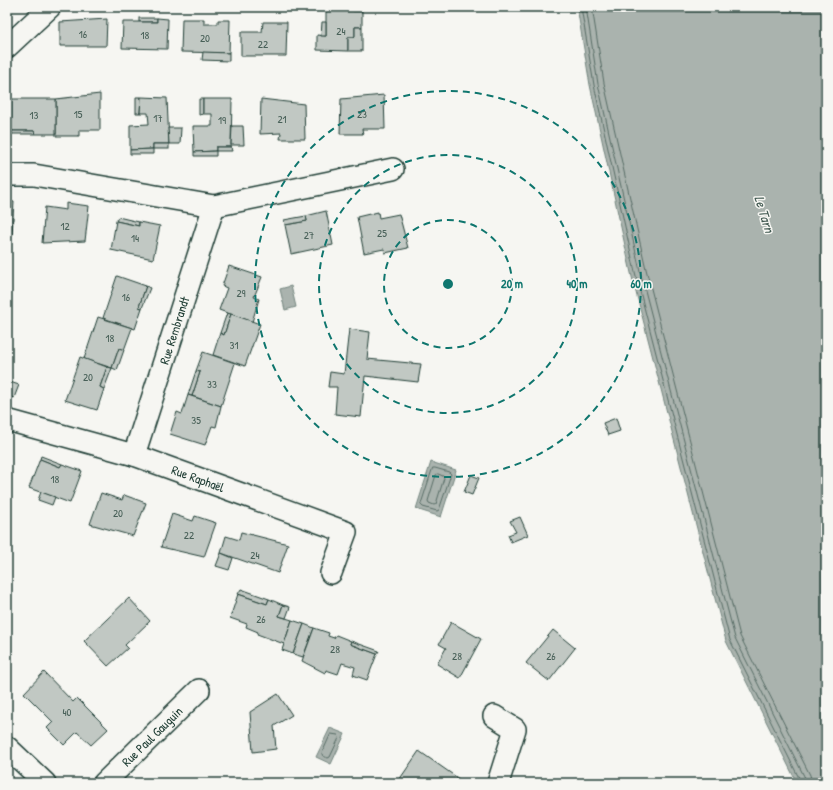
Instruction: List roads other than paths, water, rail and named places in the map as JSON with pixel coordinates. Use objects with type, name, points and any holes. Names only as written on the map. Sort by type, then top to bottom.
[{"type":"street","points":[[7,46],[50,7]]},
{"type":"street","points":[[7,175],[34,175],[214,206],[393,169]]},
{"type":"street","name":"Rue Rembrandt","points":[[134,455],[214,206]]},
{"type":"street","name":"Rue Raphaël","points":[[7,420],[134,455],[346,532],[331,573]]},
{"type":"street","name":"Rue Paul Gauguin","points":[[104,783],[199,690]]},
{"type":"street","points":[[494,716],[515,729],[498,783]]},
{"type":"street","points":[[7,747],[45,783]]},
{"type":"water","name":"Le Tarn","points":[[577,7],[826,7],[826,783],[797,783],[726,641],[631,273],[590,85]]},
{"type":"water","points":[[291,286],[296,307],[285,310],[280,289]]},
{"type":"water","points":[[431,462],[456,470],[441,517],[416,509]]},
{"type":"water","points":[[330,728],[345,734],[331,764],[316,757]]}]
